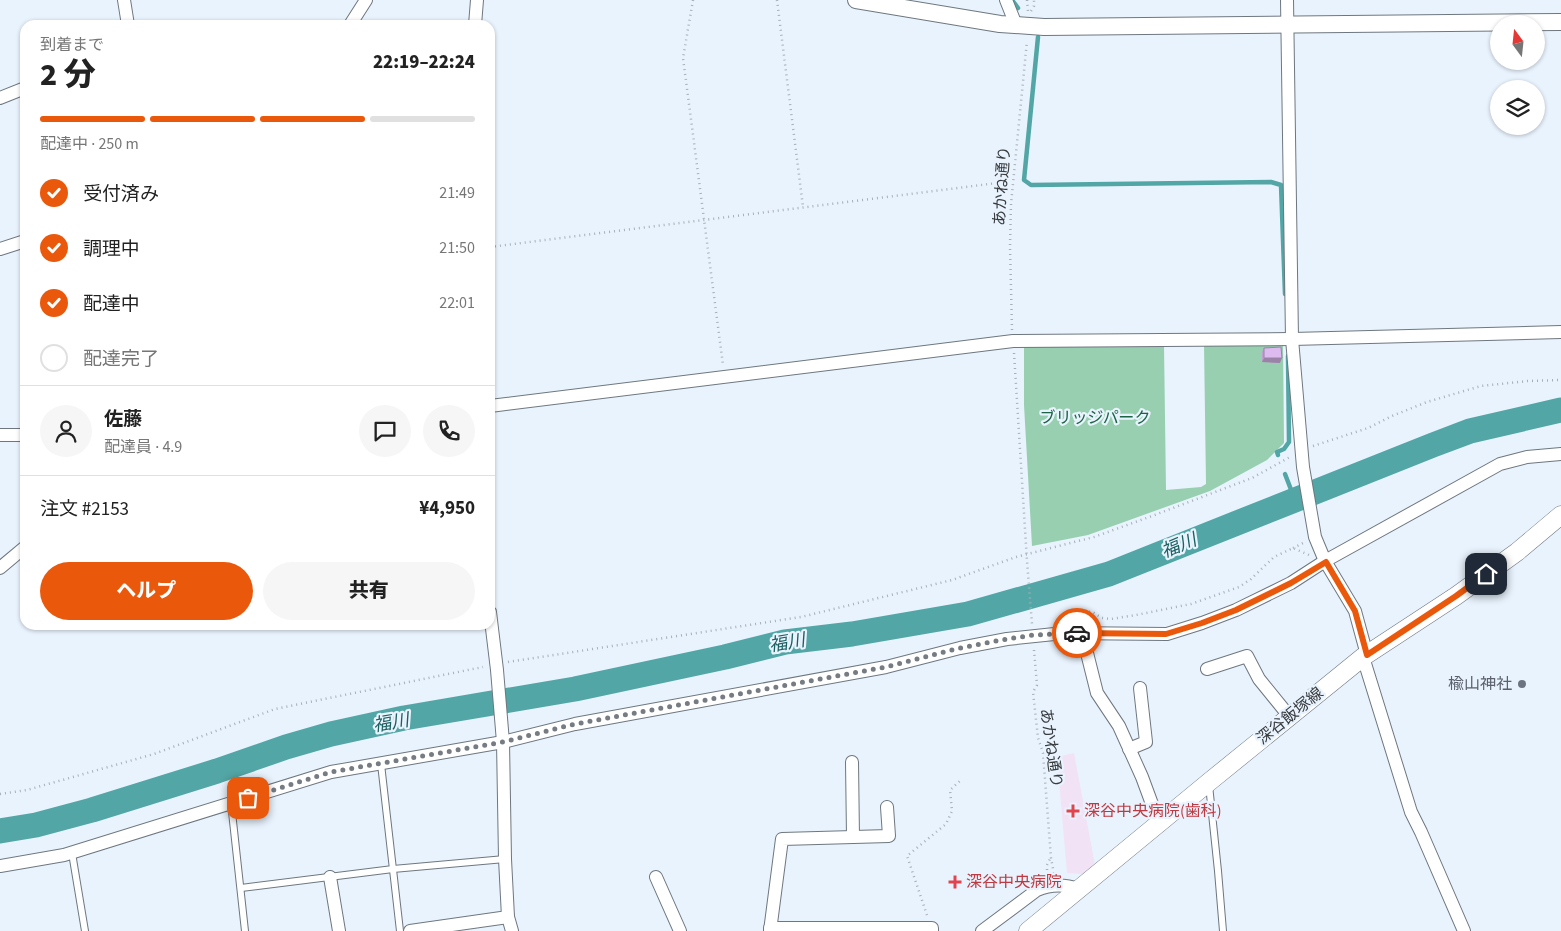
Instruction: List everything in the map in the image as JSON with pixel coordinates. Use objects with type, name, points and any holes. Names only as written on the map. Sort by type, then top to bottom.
[{"type":"main road","name":"深谷飯塚線","points":[[1028,931],[1208,782],[1365,656],[1456,596],[1517,552],[1561,516]]},
{"type":"street","points":[[124,0],[127,20]]},
{"type":"street","points":[[353,20],[366,0]]},
{"type":"street","points":[[475,20],[477,0]]},
{"type":"street","points":[[856,0],[975,20],[1022,31],[1044,27],[1561,22]]},
{"type":"street","points":[[1006,0],[1022,31]]},
{"type":"street","points":[[1288,0],[1292,339],[1301,450],[1312,539],[1320,561],[1355,611],[1365,656],[1411,812],[1464,931]]},
{"type":"street","points":[[0,98],[20,90]]},
{"type":"street","points":[[0,249],[20,242]]},
{"type":"street","points":[[495,405],[1013,341],[1292,339],[1561,332]]},
{"type":"street","points":[[0,435],[20,435]]},
{"type":"street","points":[[0,866],[72,853],[331,772],[381,764],[503,737],[886,667],[960,648],[1007,639],[1034,635],[1082,633],[1166,634],[1236,610],[1291,583],[1320,561],[1500,464],[1527,457],[1561,454]]},
{"type":"street","points":[[0,568],[20,551]]},
{"type":"street","points":[[492,630],[503,737],[505,859],[508,917],[512,931]]},
{"type":"street","points":[[1082,633],[1098,693],[1119,726],[1142,777],[1159,823]]},
{"type":"street","points":[[1206,669],[1247,656],[1259,679],[1290,716]]},
{"type":"street","points":[[1129,749],[1146,742],[1140,688]]},
{"type":"street","points":[[852,762],[853,837]]},
{"type":"street","points":[[887,807],[889,836],[782,839],[770,929],[932,929]]},
{"type":"street","points":[[656,876],[680,931]]},
{"type":"street","points":[[330,877],[339,931]]},
{"type":"street","points":[[982,931],[1042,888],[1067,885],[1079,889]]},
{"type":"street","points":[[410,931],[508,917]]},
{"type":"lane","points":[[381,764],[400,931]]},
{"type":"lane","points":[[1208,782],[1223,931]]},
{"type":"lane","points":[[231,803],[246,931]]},
{"type":"lane","points":[[72,853],[85,931]]},
{"type":"lane","points":[[241,888],[393,869],[505,859]]},
{"type":"path","points":[[693,0],[683,58],[725,376]]},
{"type":"path","points":[[776,0],[803,207]]},
{"type":"path","points":[[1028,0],[1029,15],[1034,6],[1034,0]]},
{"type":"path","name":"あかね通り","points":[[1012,337],[1011,204],[1022,31]]},
{"type":"path","points":[[495,245],[997,183]]},
{"type":"path","points":[[1013,348],[1026,554],[1033,628]]},
{"type":"path","points":[[1016,557],[1094,538],[1220,491],[1252,478],[1301,450],[1368,428],[1427,402],[1480,386],[1561,380]]},
{"type":"path","points":[[1067,622],[1091,611],[1102,618],[1112,619],[1136,616],[1190,604],[1238,587],[1259,573],[1274,557],[1312,539]]},
{"type":"path","points":[[1293,548],[1320,561]]},
{"type":"path","name":"あかね通り","points":[[1034,650],[1037,684],[1033,692],[1038,738],[1043,753],[1051,858]]},
{"type":"path","points":[[932,929],[907,856],[946,824],[952,811],[950,790],[962,779]]},
{"type":"shaded area","name":"深谷中央病院(歯科)","points":[[1074,753],[1095,865],[1084,874],[1067,873],[1057,757]]},
{"type":"green space","name":"ブリッジパーク","points":[[1283,342],[1284,443],[1267,460],[1210,491],[1088,535],[1032,546],[1024,405],[1024,347],[1164,345],[1166,490],[1201,487],[1206,484],[1204,344]]},
{"type":"building","points":[[1281,347],[1282,358],[1264,358],[1264,348]]},
{"type":"waterway","points":[[1012,0],[1018,8]]},
{"type":"waterway","points":[[1038,37],[1024,180],[1031,185],[1271,182],[1281,185],[1285,294]]},
{"type":"waterway","points":[[1278,455],[1277,452],[1284,449],[1289,442],[1288,356]]},
{"type":"waterway","name":"福川","points":[[0,831],[36,825],[92,810],[331,734],[404,718],[575,689],[725,657],[785,642],[852,634],[968,614],[1109,574],[1470,431],[1561,410]]},
{"type":"waterway","points":[[1285,474],[1295,500]]},
{"type":"way so far","points":[[248,798],[331,772],[503,742],[575,724],[886,667],[960,648],[1007,639],[1034,635],[1077,633]]},
{"type":"place","name":"楡山神社","points":[[1522,684]]},
{"type":"place","name":"深谷中央病院(歯科)","points":[[1073,811]]},
{"type":"place","name":"深谷中央病院","points":[[955,882]]},
{"type":"route","points":[[1077,633],[1166,634],[1236,610],[1291,583],[1326,562],[1355,611],[1367,655],[1486,574]]}]
